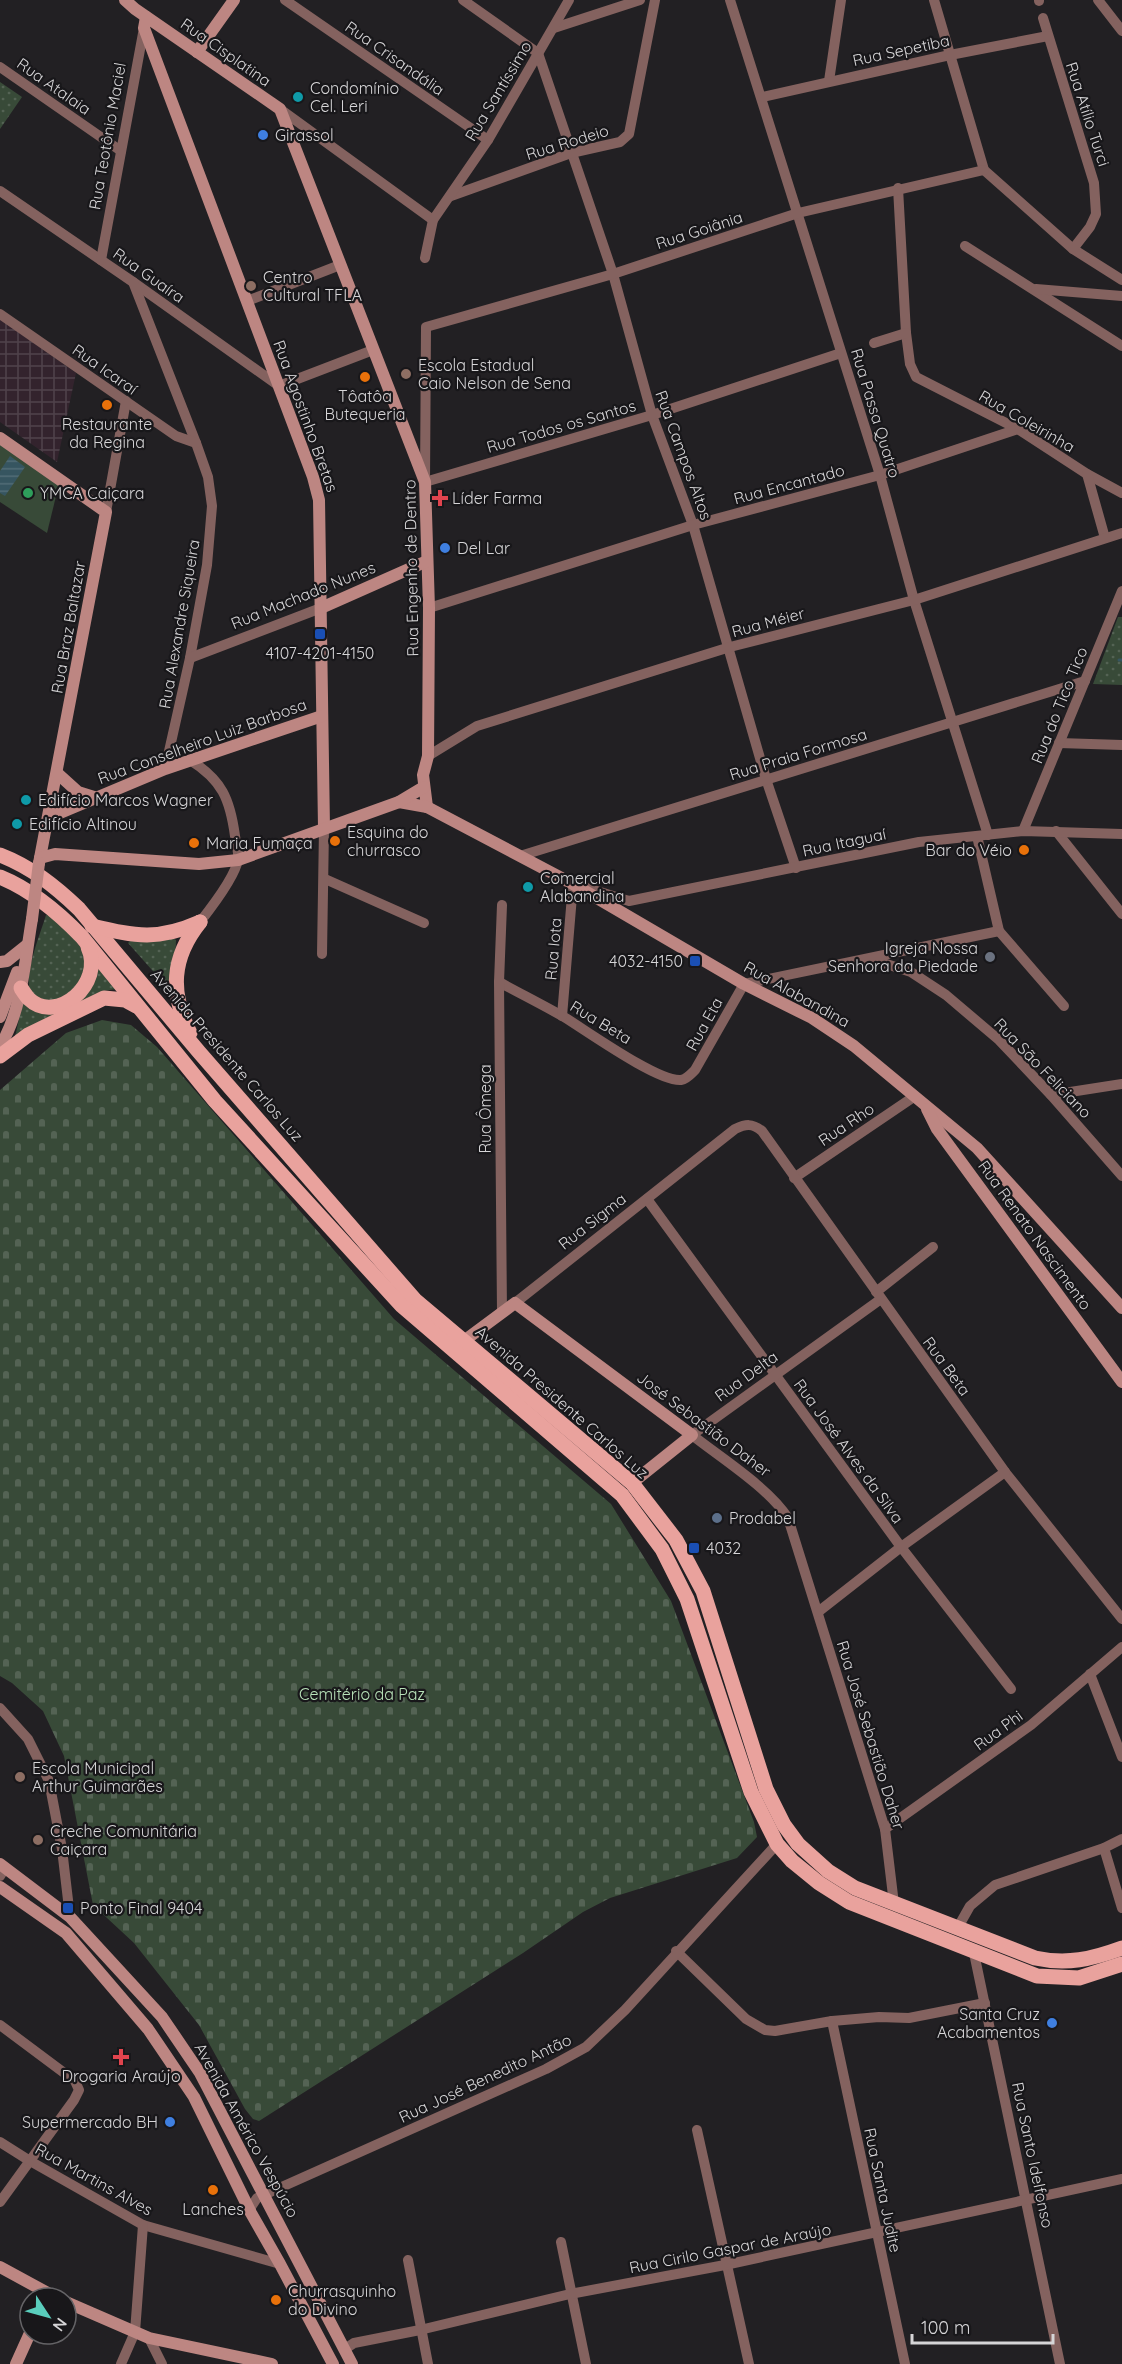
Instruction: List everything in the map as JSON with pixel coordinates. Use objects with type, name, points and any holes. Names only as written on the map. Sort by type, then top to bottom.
[{"type":"main road","name":"Avenida Presidente Carlos Luz","points":[[0,855],[29,867],[60,891],[138,1006],[215,1101],[400,1305],[457,1346],[632,1483],[676,1540],[703,1591],[766,1789],[784,1825],[798,1845],[828,1871],[855,1888],[1035,1958],[1050,1961],[1082,1961],[1122,1948]]},
{"type":"main road","name":"Avenida Presidente Carlos Luz","points":[[0,877],[18,885],[87,931],[199,1052],[457,1346],[622,1495],[662,1549],[687,1599],[751,1792],[777,1844],[792,1861],[819,1883],[849,1902],[1037,1976],[1079,1978],[1122,1964]]},
{"type":"main road","points":[[21,988],[30,1000],[45,1006],[66,1003],[80,994],[91,969],[87,931],[160,936],[200,922]]},
{"type":"main road","points":[[199,1052],[183,1019],[175,991],[180,956],[200,922]]},
{"type":"main road","points":[[0,1056],[28,1035],[104,998],[125,1000],[138,1006]]},
{"type":"street","name":"Rua Cisplatina","points":[[125,0],[145,23],[197,52],[433,220]]},
{"type":"street","points":[[197,52],[234,0]]},
{"type":"street","name":"Rua Crisandália","points":[[285,0],[488,140]]},
{"type":"street","points":[[463,0],[538,53]]},
{"type":"street","name":"Rua Santíssimo","points":[[451,196],[488,140],[569,0]]},
{"type":"street","points":[[554,28],[640,0]]},
{"type":"street","name":"Rua Rodeio","points":[[451,196],[571,153],[620,142],[629,134],[656,0]]},
{"type":"street","name":"Rua Passa Quatro","points":[[730,0],[880,475],[914,600],[952,722],[982,835],[999,931]]},
{"type":"street","points":[[829,81],[841,0]]},
{"type":"street","points":[[934,0],[984,170],[1073,249],[1122,280]]},
{"type":"street","points":[[1098,0],[1122,31]]},
{"type":"street","name":"Rua Atílio Turci","points":[[1043,18],[1094,183],[1096,214],[1090,227],[1073,249]]},
{"type":"street","name":"Rua Teotônio Maciel","points":[[101,260],[145,23]]},
{"type":"street","name":"Rua Agostinho Bretas","points":[[145,23],[313,477],[319,500],[322,562],[325,879],[322,949]]},
{"type":"street","name":"Rua Sepetiba","points":[[762,97],[1048,36]]},
{"type":"street","name":"Rua Campos Altos","points":[[538,53],[613,274],[652,415],[693,525],[730,647],[766,779],[796,868]]},
{"type":"street","name":"Rua Atalaia","points":[[0,67],[121,151]]},
{"type":"street","points":[[280,109],[425,482]]},
{"type":"street","name":"Rua Goiânia","points":[[426,327],[613,274],[798,213],[898,188],[984,170]]},
{"type":"street","points":[[874,343],[906,333],[898,188]]},
{"type":"street","name":"Rua Guaíra","points":[[0,191],[279,386]]},
{"type":"street","points":[[425,258],[433,220],[451,196]]},
{"type":"street","points":[[965,246],[1122,346]]},
{"type":"street","points":[[247,301],[340,265]]},
{"type":"street","name":"Rua Alexandre Siqueira","points":[[133,282],[208,477],[212,506],[207,564],[190,658],[165,769]]},
{"type":"street","points":[[1034,289],[1122,296]]},
{"type":"street","name":"Rua Icaraí","points":[[0,314],[176,436],[196,443]]},
{"type":"street","name":"Rua Engenho de Dentro","points":[[426,327],[425,482],[429,608],[428,756],[423,776],[427,807]]},
{"type":"street","name":"Rua Coleirinha","points":[[906,333],[910,364],[916,377],[1018,429],[1087,474],[1122,493]]},
{"type":"street","points":[[279,386],[373,350]]},
{"type":"street","name":"Rua Todos os Santos","points":[[425,482],[652,415],[841,353]]},
{"type":"street","name":"Rua Braz Baltazar","points":[[27,945],[43,840],[126,401]]},
{"type":"street","name":"Rua Encantado","points":[[429,608],[693,525],[880,475],[1018,429]]},
{"type":"street","points":[[0,438],[106,512]]},
{"type":"street","points":[[1087,474],[1105,538]]},
{"type":"street","name":"Rua Méier","points":[[428,756],[477,726],[730,647],[914,600],[1122,533]]},
{"type":"street","name":"Rua Machado Nunes","points":[[190,658],[321,608],[427,561]]},
{"type":"street","name":"Rua do Tico Tico","points":[[1023,831],[1085,681],[1118,610],[1122,591]]},
{"type":"street","name":"Rua Praia Formosa","points":[[520,856],[1085,681]]},
{"type":"street","name":"Rua Conselheiro Luiz Barbosa","points":[[48,818],[165,769],[322,716]]},
{"type":"street","points":[[1059,743],[1122,745]]},
{"type":"street","points":[[190,760],[216,779],[228,801],[238,860],[227,883],[200,922]]},
{"type":"street","name":"Rua Conselheiro Luiz Barbosa","points":[[57,773],[78,792],[94,797]]},
{"type":"street","points":[[40,860],[55,854],[199,864],[238,860],[399,802],[424,787]]},
{"type":"street","name":"Rua Alabandina","points":[[399,802],[427,807],[575,885],[744,984],[812,1018],[854,1046],[977,1148],[1122,1308]]},
{"type":"street","name":"Rua Itaguaí","points":[[575,885],[587,886],[629,901],[919,842],[1023,831],[1122,834]]},
{"type":"street","points":[[1056,831],[1122,914]]},
{"type":"street","points":[[43,840],[55,854]]},
{"type":"street","points":[[325,879],[424,923]]},
{"type":"street","name":"Rua Iota","points":[[562,1016],[575,885]]},
{"type":"street","name":"Rua Ômega","points":[[502,905],[499,982],[502,1313]]},
{"type":"street","points":[[744,984],[999,931],[1064,1006]]},
{"type":"street","points":[[0,962],[7,961],[27,945]]},
{"type":"street","points":[[0,1046],[12,1021],[21,988],[27,945]]},
{"type":"street","points":[[0,1017],[4,1000],[27,945]]},
{"type":"street","name":"Rua São Feliciano","points":[[870,959],[911,972],[946,994],[999,1040],[1122,1176]]},
{"type":"street","name":"Rua Beta","points":[[499,982],[562,1016],[646,1068],[672,1079],[681,1080],[689,1077]]},
{"type":"street","name":"Rua Eta","points":[[689,1077],[704,1056],[744,984]]},
{"type":"street","points":[[1051,1095],[1122,1084]]},
{"type":"street","name":"Rua Rho","points":[[794,1178],[915,1096]]},
{"type":"street","name":"Rua Renato Nascimento","points":[[926,1105],[937,1128],[1122,1382]]},
{"type":"street","name":"Rua Sigma","points":[[457,1346],[735,1129],[745,1124],[755,1125]]},
{"type":"street","name":"Rua Beta","points":[[755,1125],[762,1131],[1005,1472],[1122,1619]]},
{"type":"street","name":"Rua José Alves da Silva","points":[[647,1199],[901,1547],[1011,1689]]},
{"type":"street","name":"Rua Delta","points":[[632,1483],[692,1435],[878,1296],[933,1247]]},
{"type":"street","name":"José Sebastião Daher","points":[[515,1303],[692,1435],[780,1505],[795,1536],[818,1612]]},
{"type":"street","points":[[818,1612],[901,1547],[1005,1472]]},
{"type":"street","name":"Rua José Sebastião Daher","points":[[818,1612],[885,1829],[894,1904]]},
{"type":"street","name":"Rua Phi","points":[[885,1829],[1031,1725],[1122,1647]]},
{"type":"street","points":[[1090,1674],[1122,1757]]},
{"type":"street","points":[[0,1708],[28,1739],[50,1781],[62,1849],[70,1917]]},
{"type":"street","points":[[957,1929],[970,1906],[995,1885],[1104,1848],[1122,1839]]},
{"type":"street","name":"Rua José Benedito Antão","points":[[264,2195],[546,2069],[586,2047],[625,2010],[676,1951],[777,1844]]},
{"type":"street","points":[[1104,1848],[1122,1908]]},
{"type":"street","name":"Avenida Américo Vespúcio","points":[[2,1869],[70,1917],[162,2018],[200,2073],[352,2364]]},
{"type":"street","name":"Avenida Américo Vespúcio","points":[[0,1887],[66,1933],[148,2029],[194,2097],[251,2213],[333,2364]]},
{"type":"street","points":[[676,1951],[755,2026],[765,2030],[775,2031],[832,2021],[909,2018],[985,2003]]},
{"type":"street","name":"Rua Santo Idelfonso","points":[[974,1953],[1060,2364]]},
{"type":"street","name":"Rua Santa Judite","points":[[832,2021],[905,2364]]},
{"type":"street","points":[[0,2025],[75,2081],[79,2090],[0,2202]]},
{"type":"street","points":[[697,2130],[748,2364]]},
{"type":"street","name":"Rua Martins Alves","points":[[0,2142],[143,2225],[280,2264]]},
{"type":"street","name":"Rua Cirilo Gaspar de Araújo","points":[[345,2349],[354,2343],[420,2330],[570,2294],[876,2234],[1026,2198],[1122,2179]]},
{"type":"street","points":[[251,2213],[253,2202],[264,2195]]},
{"type":"street","points":[[121,2364],[135,2332],[143,2225]]},
{"type":"street","points":[[561,2242],[586,2364]]},
{"type":"street","points":[[408,2260],[428,2364]]},
{"type":"street","points":[[0,2267],[33,2286]]},
{"type":"street","points":[[78,2307],[148,2338],[272,2364]]},
{"type":"street","points":[[148,2338],[162,2364]]},
{"type":"street","points":[[16,2364],[24,2346]]},
{"type":"street","points":[[337,2364],[345,2349]]},
{"type":"shaded area","points":[[0,319],[76,373],[57,462],[0,422]]},
{"type":"green space","points":[[0,82],[22,97],[0,129]]},
{"type":"green space","name":"YMCA Caiçara","points":[[0,443],[59,484],[47,533],[0,502]]},
{"type":"green space","points":[[1118,617],[1122,617],[1122,685],[1093,684]]},
{"type":"green space","points":[[46,915],[51,916],[78,943],[86,959],[87,967],[84,976],[66,999],[40,1001],[30,990],[31,963]]},
{"type":"green space","points":[[171,937],[176,940],[175,965],[167,987],[128,943],[132,939]]},
{"type":"green space","points":[[97,966],[117,989],[103,991],[15,1037],[23,1001],[58,1011]]},
{"type":"green space","name":"Cemitério da Paz","points":[[102,1020],[131,1025],[157,1047],[394,1319],[611,1504],[671,1601],[754,1822],[757,1837],[737,1858],[610,1898],[583,1912],[523,1953],[259,2121],[253,2119],[245,2109],[199,2025],[134,1943],[93,1905],[64,1756],[43,1711],[12,1683],[0,1676],[0,1090],[66,1033]]},
{"type":"water","points":[[10,456],[25,467],[5,496],[0,493],[0,471]]},
{"type":"place","name":"Condomínio Cel. Leri","points":[[298,97]]},
{"type":"place","name":"Girassol","points":[[263,135]]},
{"type":"place","name":"Centro Cultural TFLA","points":[[251,286]]},
{"type":"place","name":"Escola Estadual Caio Nelson de Sena","points":[[406,374]]},
{"type":"place","name":"Tôatôa Butequeria","points":[[365,377]]},
{"type":"place","name":"Restaurante da Regina","points":[[107,405]]},
{"type":"place","name":"YMCA Caiçara","points":[[28,493]]},
{"type":"place","name":"Líder Farma","points":[[440,498]]},
{"type":"place","name":"Del Lar","points":[[445,548]]},
{"type":"place","name":"4107-4201-4150","points":[[320,634]]},
{"type":"place","name":"Edifício Marcos Wagner","points":[[26,800]]},
{"type":"place","name":"Edifício Altinou","points":[[17,824]]},
{"type":"place","name":"Esquina do churrasco","points":[[335,841]]},
{"type":"place","name":"Maria Fumaça","points":[[194,843]]},
{"type":"place","name":"Bar do Véio","points":[[1024,850]]},
{"type":"place","name":"Comercial Alabandina","points":[[528,887]]},
{"type":"place","name":"Igreja Nossa Senhora da Piedade","points":[[990,957]]},
{"type":"place","name":"4032-4150","points":[[695,961]]},
{"type":"place","name":"Prodabel","points":[[717,1518]]},
{"type":"place","name":"4032","points":[[694,1548]]},
{"type":"place","name":"Escola Municipal Arthur Guimarães","points":[[20,1777]]},
{"type":"place","name":"Creche Comunitária Caiçara","points":[[38,1840]]},
{"type":"place","name":"Ponto Final 9404","points":[[68,1908]]},
{"type":"place","name":"Santa Cruz Acabamentos","points":[[1052,2023]]},
{"type":"place","name":"Drogaria Araújo","points":[[121,2057]]},
{"type":"place","name":"Supermercado BH","points":[[170,2122]]},
{"type":"place","name":"Lanches","points":[[213,2190]]},
{"type":"place","name":"Churrasquinho do Divino","points":[[276,2300]]}]
